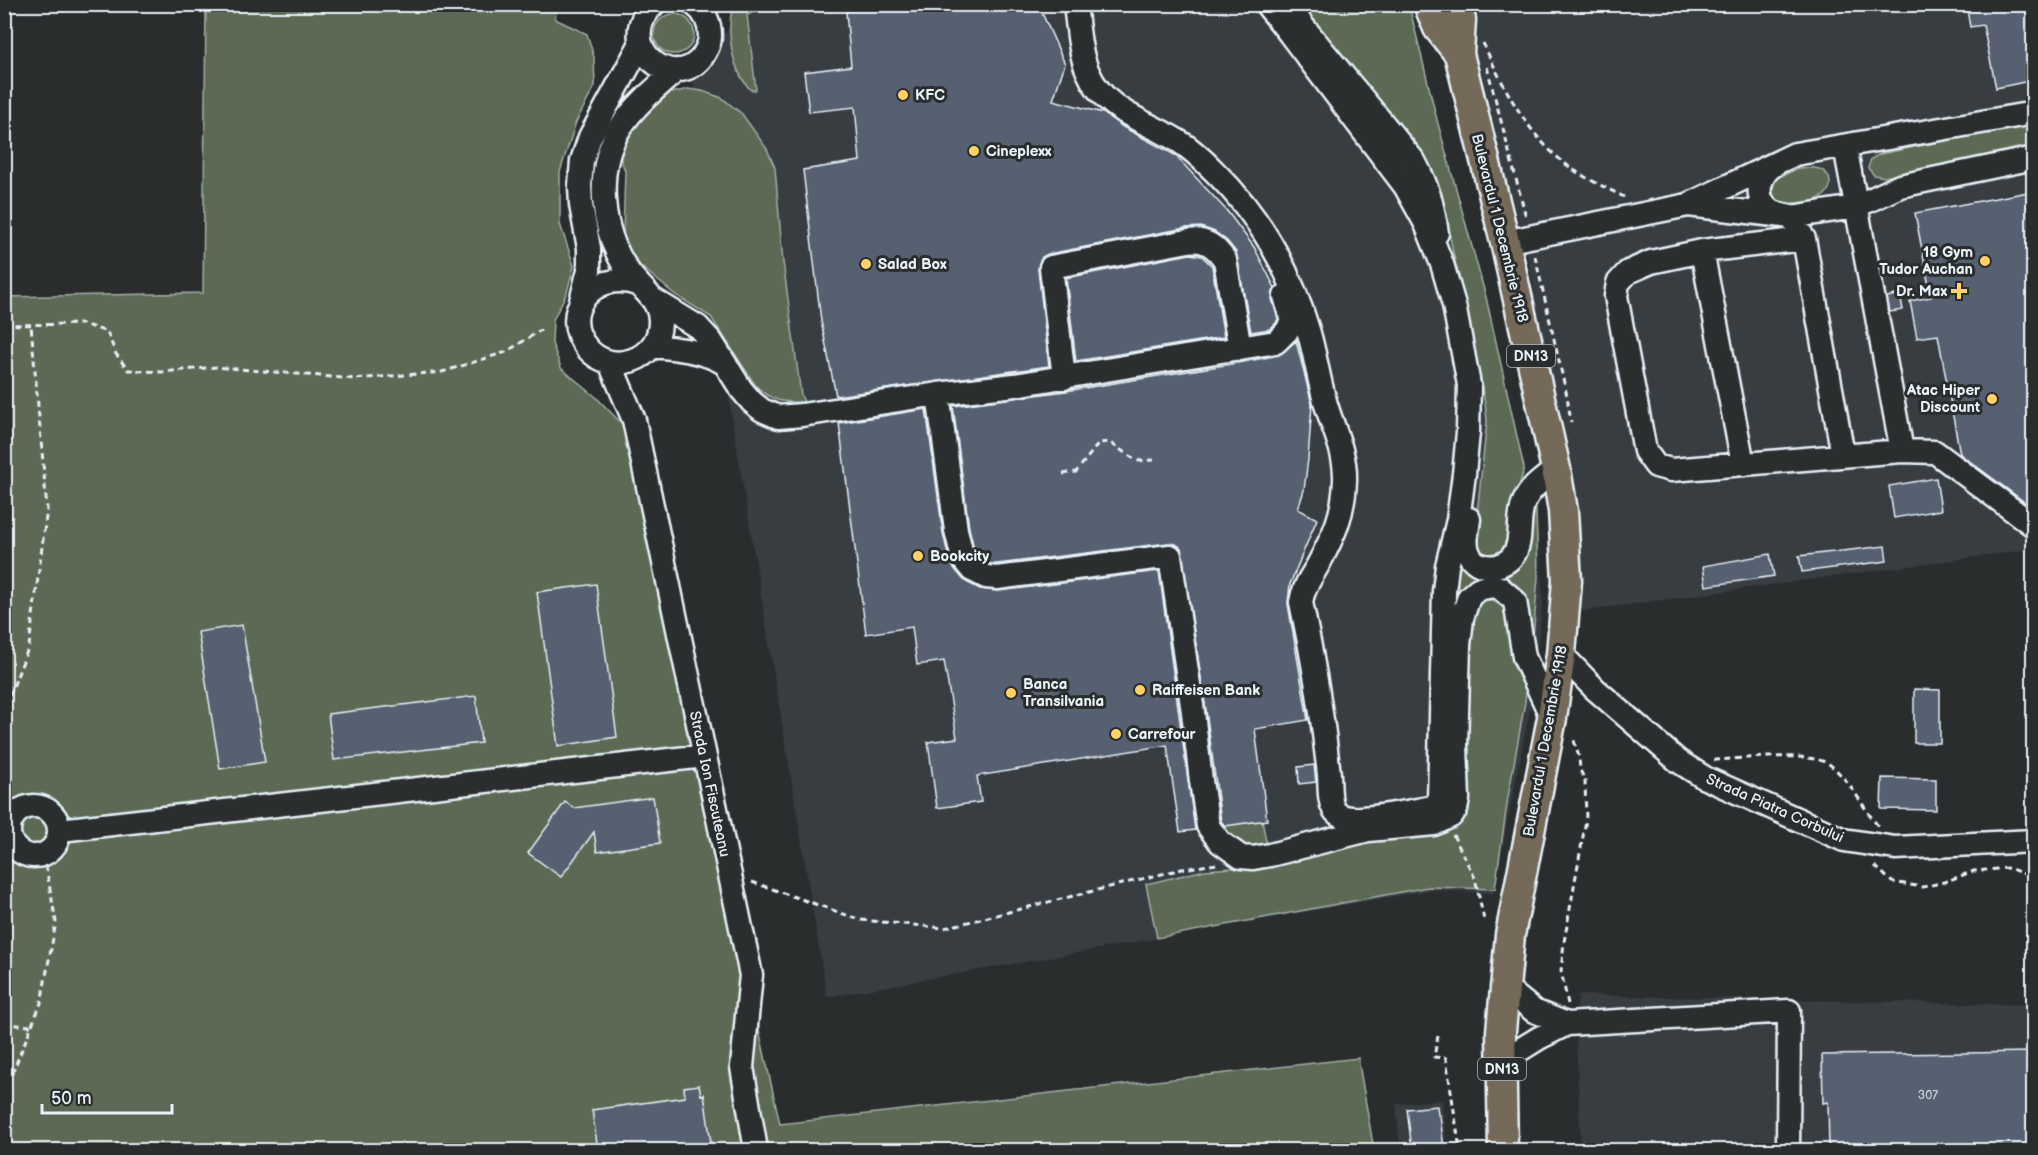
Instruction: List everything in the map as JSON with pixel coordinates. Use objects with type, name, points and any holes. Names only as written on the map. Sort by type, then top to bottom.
[{"type":"main road","name":"Bulevardul 1 Decembrie 1918","points":[[1428,4],[1438,28],[1459,54]]},
{"type":"main road","name":"Bulevardul 1 Decembrie 1918","points":[[1457,4],[1461,20],[1459,54],[1505,242],[1556,469],[1563,511],[1567,581],[1561,654],[1562,727],[1510,935],[1501,1031],[1503,1150]]},
{"type":"street","points":[[654,4],[646,12],[641,22],[640,45],[646,56],[654,63],[665,69],[677,70],[699,61],[710,40],[710,28],[706,17],[694,4]]},
{"type":"street","points":[[710,28],[720,4]]},
{"type":"street","points":[[1075,4],[1087,70],[1101,94],[1116,108],[1224,181],[1253,217],[1277,253],[1295,291],[1309,331],[1325,401],[1342,451],[1345,480],[1342,514],[1330,542],[1305,586],[1301,602],[1326,747],[1332,804],[1338,814],[1346,818],[1386,815],[1434,807],[1439,801],[1444,591],[1447,566],[1458,520],[1464,474],[1468,432],[1468,385],[1454,305],[1430,219],[1432,201],[1427,184],[1414,161],[1302,25],[1289,4]]},
{"type":"street","points":[[1266,4],[1430,219]]},
{"type":"street","points":[[580,304],[586,295],[604,282],[626,280],[637,284],[647,291],[659,311],[658,335],[653,346],[634,360],[610,363],[598,358],[588,350],[577,328],[577,316],[580,304],[590,270],[589,248],[581,205],[582,161],[591,137],[640,45]]},
{"type":"street","points":[[637,284],[616,250],[607,218],[603,194],[608,155],[619,130],[630,114],[677,70]]},
{"type":"street","points":[[1505,242],[1688,205],[1795,154],[2034,112]]},
{"type":"street","points":[[1845,146],[1902,451]]},
{"type":"street","points":[[654,300],[698,327],[711,341],[741,389],[752,402],[762,410],[778,417],[1064,378],[1276,342],[1287,331],[1292,320],[1289,303],[1273,271],[1244,225],[1187,154]]},
{"type":"street","points":[[1688,205],[1791,217],[1855,207],[1900,186],[2034,158]]},
{"type":"street","points":[[1777,163],[1766,170],[1760,182],[1760,195],[1766,207],[1777,214],[1791,217],[1804,239],[1843,455]]},
{"type":"street","points":[[1064,378],[1050,267],[1196,239],[1216,248],[1225,260],[1240,349]]},
{"type":"street","points":[[1804,239],[1702,251],[1651,262],[1628,272],[1618,284],[1616,296],[1645,451],[1656,466],[1671,470],[1843,455],[1902,451],[1935,452],[2034,526]]},
{"type":"street","points":[[1702,251],[1743,464]]},
{"type":"street","points":[[653,346],[710,355],[724,363]]},
{"type":"street","name":"Strada Ion Fiscuteanu","points":[[634,360],[634,420]]},
{"type":"street","name":"Strada Ion Fiscuteanu","points":[[610,363],[634,420],[752,975],[742,1067],[756,1150]]},
{"type":"street","points":[[1468,385],[1480,412],[1474,495],[1466,539],[1472,558],[1485,567],[1494,567],[1512,557],[1518,540],[1523,504],[1530,491],[1556,469]]},
{"type":"street","points":[[938,394],[956,530],[963,559],[972,570],[986,577],[997,578],[1170,556],[1194,712],[1208,826],[1226,848],[1241,857],[1253,858],[1304,848],[1368,830],[1434,824],[1444,821],[1454,812],[1458,799],[1456,746],[1459,645],[1462,618],[1469,597],[1478,589],[1493,586],[1500,588],[1515,601],[1524,657],[1562,727]]},
{"type":"street","name":"Strada Piatra Corbului","points":[[1561,654],[1595,689],[1678,761],[1705,778],[1844,840],[1895,848],[2034,841]]},
{"type":"street","points":[[60,830],[704,756]]},
{"type":"street","points":[[41,806],[54,815],[60,830],[56,845],[44,856],[28,856],[14,848],[8,833],[12,817],[25,807],[41,806]]},
{"type":"street","points":[[1505,987],[1534,1011],[1576,1023],[1790,1011],[1788,1150]]},
{"type":"street","points":[[1502,1060],[1576,1023]]},
{"type":"path","points":[[1480,35],[1504,89],[1551,151],[1564,163],[1587,178],[1651,212]]},
{"type":"path","points":[[4,737],[7,702],[29,646],[46,509],[31,324]]},
{"type":"path","points":[[4,325],[83,324],[106,332],[116,354],[128,370],[162,372],[216,367],[355,379],[442,372],[506,352],[542,330]]},
{"type":"path","points":[[1063,474],[1076,472],[1099,443],[1109,442],[1137,460],[1154,460]]},
{"type":"path","points":[[1562,727],[1579,757],[1580,770],[1585,780],[1587,820],[1564,942],[1561,971],[1570,1011],[1576,1023]]},
{"type":"path","points":[[1714,760],[1809,757],[1827,764],[1843,778],[1895,848]]},
{"type":"path","points":[[4,772],[17,813]]},
{"type":"path","points":[[1444,821],[1461,848],[1475,878],[1484,920]]},
{"type":"path","points":[[4,1093],[41,1003],[56,922],[44,856]]},
{"type":"path","points":[[1872,862],[1892,882],[1923,887],[1974,871],[2009,868],[2034,878]]},
{"type":"path","points":[[751,881],[861,920],[945,928],[1182,869],[1217,864]]},
{"type":"path","points":[[4,1024],[32,1026]]},
{"type":"path","points":[[1438,1036],[1434,1057],[1446,1058],[1460,1150]]},
{"type":"shaded area","points":[[744,5],[1367,5],[1444,142],[1538,532],[1543,599],[1531,704],[1493,893],[1429,890],[827,997],[731,412],[693,81]]},
{"type":"shaded area","points":[[1467,5],[2033,5],[2033,549],[1582,611],[1579,538],[1529,264],[1467,24]]},
{"type":"shaded area","points":[[1578,995],[2033,1005],[2033,1150],[1581,1150],[1576,1037]]},
{"type":"shaded area","points":[[1442,1100],[1447,1150],[1400,1150],[1396,1104]]},
{"type":"shaded area","points":[[1548,1145],[1549,1150],[1480,1150]]},
{"type":"green space","points":[[206,5],[557,5],[555,19],[587,34],[594,57],[595,86],[576,122],[560,172],[560,224],[574,266],[567,292],[553,320],[552,343],[561,368],[596,397],[625,427],[780,1124],[1358,1058],[1374,1150],[5,1150],[4,297],[203,293]]},
{"type":"green space","points":[[733,5],[772,5],[747,15],[756,90],[751,90],[744,82],[732,50],[730,26]]},
{"type":"green space","points":[[1303,5],[1409,5],[1437,120],[1486,297],[1524,468],[1514,506],[1506,554],[1478,556],[1476,523],[1487,421],[1440,190],[1422,151],[1334,47]]},
{"type":"green space","points":[[674,14],[682,15],[688,20],[693,26],[693,42],[688,48],[682,53],[674,54],[666,53],[660,48],[655,42],[654,34],[655,26],[660,20],[666,15]]},
{"type":"green space","points":[[688,89],[722,98],[742,114],[767,149],[775,168],[783,262],[801,395],[804,402],[778,400],[756,386],[711,317],[674,294],[637,263],[630,253],[623,234],[625,171],[620,157],[622,146],[639,118],[664,95]]},
{"type":"green space","points":[[2033,123],[2033,148],[1884,177],[1874,175],[1868,168],[1871,159],[1880,154]]},
{"type":"green space","points":[[1799,168],[1824,171],[1830,183],[1828,191],[1825,195],[1810,202],[1777,201],[1773,190],[1775,179]]},
{"type":"green space","points":[[1533,506],[1536,509],[1538,576],[1531,643],[1526,606],[1518,589],[1499,579],[1484,577],[1451,633],[1460,538],[1489,572]]},
{"type":"green space","points":[[1489,599],[1501,605],[1506,612],[1526,692],[1495,889],[1428,887],[1157,938],[1146,884],[1205,870],[1273,865],[1360,842],[1445,833],[1457,825],[1468,808],[1468,741],[1464,717],[1468,621],[1478,603]]},
{"type":"green space","points":[[1262,820],[1267,847],[1240,848],[1221,826]]},
{"type":"building","points":[[860,4],[1038,4],[1065,64],[1053,100],[1103,113],[1123,127],[1175,155],[1227,211],[1254,247],[1275,288],[1272,299],[1278,319],[1276,323],[1270,329],[1251,332],[1236,252],[1215,232],[1201,227],[1185,228],[1042,257],[1038,269],[1049,366],[836,396],[821,321],[803,170],[860,161],[855,107],[809,112],[804,72],[851,66],[846,12]]},
{"type":"building","points":[[1966,4],[2034,4],[2034,80],[1996,88],[1983,25],[1970,27]]},
{"type":"building","name":"Atac Hiper Discount","points":[[2034,191],[2034,509],[1960,454],[1938,335],[1917,338],[1910,301],[1931,297],[1915,213]]},
{"type":"building","points":[[1190,254],[1202,256],[1212,266],[1224,337],[1076,361],[1066,278]]},
{"type":"building","points":[[1900,294],[1903,310],[1890,312],[1887,297]]},
{"type":"building","points":[[1296,341],[1312,404],[1304,490],[1298,509],[1317,519],[1290,584],[1288,604],[1308,720],[1255,729],[1267,820],[1225,826],[1221,821],[1181,548],[1176,544],[1168,543],[997,564],[990,564],[981,559],[975,553],[969,528],[953,406],[1066,391],[1243,362],[1279,355]]},
{"type":"building","points":[[926,409],[943,533],[950,563],[966,582],[980,589],[998,591],[1159,571],[1195,830],[1180,832],[1167,745],[977,776],[981,802],[937,808],[928,742],[957,738],[944,661],[917,665],[912,627],[866,634],[839,423]]},
{"type":"building","points":[[1936,478],[1941,510],[1894,518],[1889,486]]},
{"type":"building","points":[[1885,546],[1887,561],[1802,572],[1799,556]]},
{"type":"building","points":[[1770,554],[1774,576],[1706,586],[1703,566]]},
{"type":"building","points":[[596,584],[617,737],[558,746],[537,592]]},
{"type":"building","points":[[242,625],[265,762],[220,769],[198,632]]},
{"type":"building","points":[[1914,689],[1940,690],[1940,743],[1914,743]]},
{"type":"building","points":[[476,696],[481,743],[334,760],[328,714]]},
{"type":"building","points":[[1314,765],[1316,782],[1299,784],[1298,767]]},
{"type":"building","points":[[1882,778],[1936,779],[1936,810],[1881,809]]},
{"type":"building","points":[[653,797],[660,843],[597,852],[594,832],[561,877],[528,853],[565,802],[574,808]]},
{"type":"building","points":[[2034,1052],[2034,1150],[1829,1150],[1828,1102],[1823,1103],[1822,1055]]},
{"type":"building","points":[[699,1085],[701,1095],[704,1094],[712,1150],[598,1150],[592,1110],[685,1097],[684,1087]]},
{"type":"building","points":[[1437,1106],[1444,1150],[1412,1150],[1407,1109]]},
{"type":"place","name":"KFC","points":[[903,95]]},
{"type":"place","name":"Cineplexx","points":[[974,151]]},
{"type":"place","name":"18 Gym Tudor Auchan","points":[[1985,261]]},
{"type":"place","name":"Salad Box","points":[[866,264]]},
{"type":"place","name":"Dr. Max","points":[[1959,291]]},
{"type":"place","name":"Atac Hiper Discount","points":[[1992,399]]},
{"type":"place","name":"Bookcity","points":[[918,556]]},
{"type":"place","name":"Raiffeisen Bank","points":[[1140,690]]},
{"type":"place","name":"Banca Transilvania","points":[[1011,693]]},
{"type":"place","name":"Carrefour","points":[[1116,734]]}]
